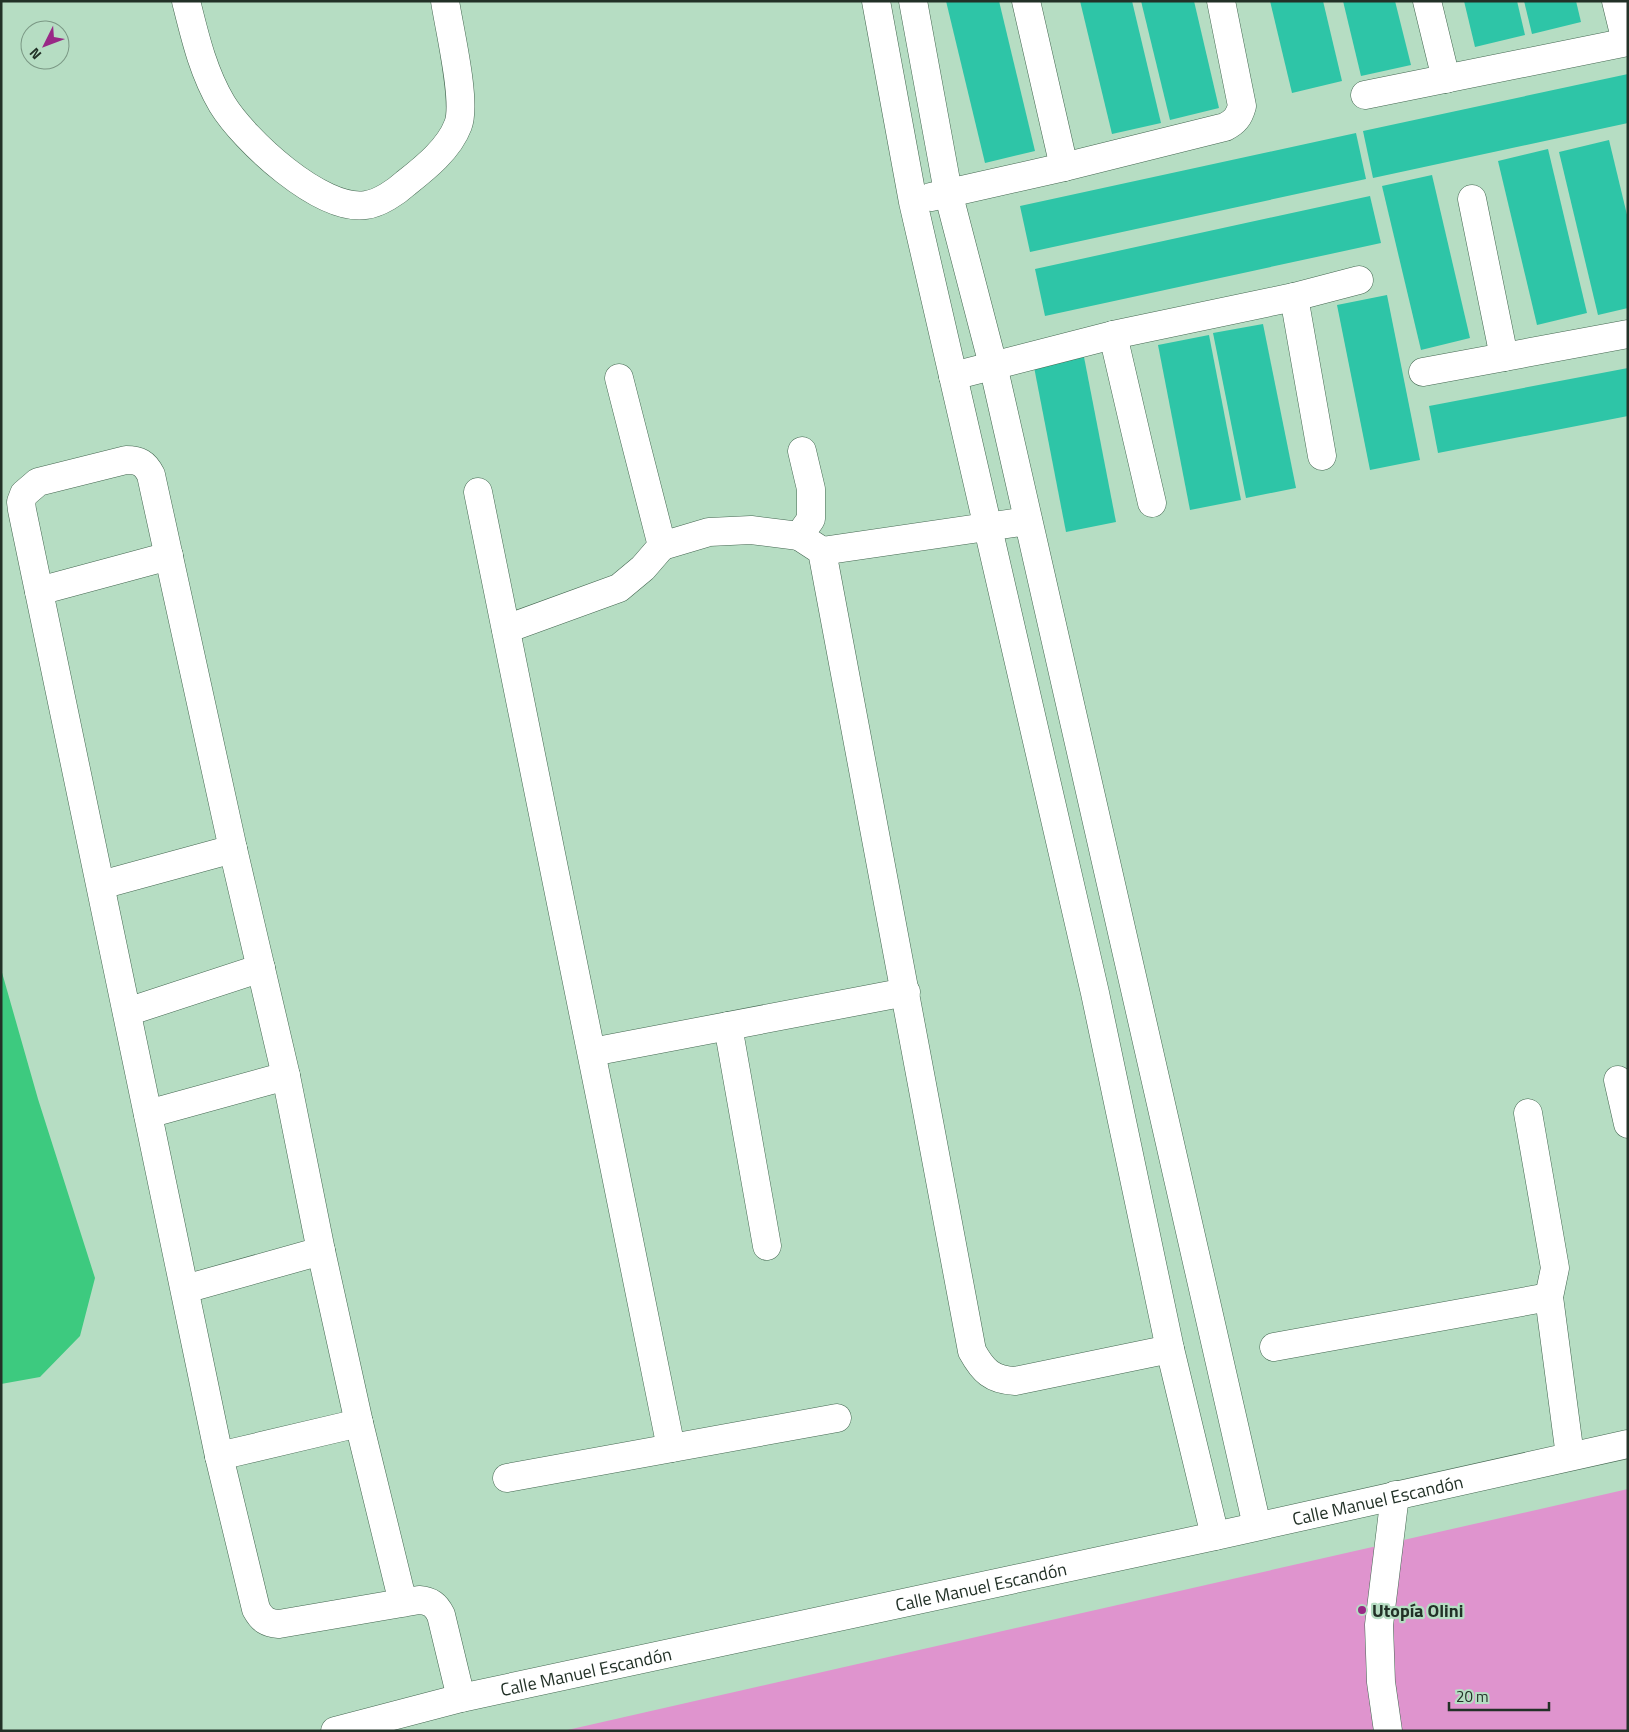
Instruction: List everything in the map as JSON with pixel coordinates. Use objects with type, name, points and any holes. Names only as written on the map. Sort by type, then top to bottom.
[{"type":"street","points":[[186,1],[202,64],[223,105],[258,147],[290,174],[315,191],[341,202],[366,205],[395,192],[428,166],[447,144],[458,124],[460,103],[444,1]]},
{"type":"street","points":[[876,1],[913,202],[1095,993],[1170,1349],[1215,1536]]},
{"type":"street","points":[[912,1],[948,192],[993,365],[1257,1526]]},
{"type":"street","points":[[1026,1],[1064,167]]},
{"type":"street","points":[[913,202],[948,192],[1064,167],[1225,127],[1234,123],[1239,116],[1242,106],[1222,1]]},
{"type":"street","points":[[1427,1],[1446,79]]},
{"type":"street","points":[[1365,95],[1627,42],[1616,1]]},
{"type":"street","points":[[1472,199],[1504,357]]},
{"type":"street","points":[[952,376],[1113,335],[1294,297],[1359,280]]},
{"type":"street","points":[[1294,297],[1322,456]]},
{"type":"street","points":[[1423,372],[1628,334]]},
{"type":"street","points":[[1113,335],[1152,502]]},
{"type":"street","points":[[619,378],[662,546]]},
{"type":"street","points":[[799,536],[811,519],[811,489],[802,451]]},
{"type":"street","points":[[403,1602],[359,1423],[321,1251],[286,1076],[233,849],[151,475],[146,465],[142,462],[126,460],[38,482],[24,494],[21,502],[219,1456],[256,1609],[261,1618],[269,1623],[279,1624],[403,1602],[429,1601],[437,1606],[441,1615],[461,1698]]},
{"type":"street","points":[[478,492],[671,1448]]},
{"type":"street","points":[[506,630],[619,588],[643,568],[662,546],[709,532],[752,530],[799,536],[822,551],[1028,521]]},
{"type":"street","points":[[822,551],[972,1352],[990,1376],[1002,1380],[1015,1381],[1170,1349]]},
{"type":"street","points":[[39,591],[169,556]]},
{"type":"street","points":[[101,885],[233,849]]},
{"type":"street","points":[[127,1012],[261,968]]},
{"type":"street","points":[[1095,993],[1133,986]]},
{"type":"street","points":[[592,1052],[906,992]]},
{"type":"street","points":[[728,1026],[767,1246]]},
{"type":"street","points":[[148,1114],[286,1076]]},
{"type":"street","points":[[1618,1080],[1628,1124]]},
{"type":"street","points":[[1528,1113],[1555,1268],[1549,1297],[1570,1456]]},
{"type":"street","points":[[185,1289],[321,1251]]},
{"type":"street","points":[[1274,1347],[1549,1297]]},
{"type":"street","points":[[508,1478],[837,1418]]},
{"type":"street","points":[[219,1456],[359,1423]]},
{"type":"street","name":"Calle Manuel Escandón","points":[[334,1731],[461,1698],[1215,1536],[1628,1444]]},
{"type":"street","points":[[1388,1731],[1381,1682],[1379,1626],[1395,1495]]},
{"type":"shaded area","points":[[1,969],[38,1099],[95,1278],[80,1336],[40,1377],[1,1384]]},
{"type":"shaded area","name":"Utopía Olini","points":[[1628,1489],[1628,1731],[563,1731]]},
{"type":"building","points":[[946,1],[999,1],[1035,151],[985,163]]},
{"type":"building","points":[[1080,1],[1132,1],[1161,123],[1112,134]]},
{"type":"building","points":[[1141,1],[1194,1],[1219,108],[1170,120]]},
{"type":"building","points":[[1270,1],[1323,1],[1342,81],[1292,93]]},
{"type":"building","points":[[1343,1],[1395,1],[1411,65],[1361,76]]},
{"type":"building","points":[[1464,1],[1517,1],[1525,35],[1475,47]]},
{"type":"building","points":[[1524,1],[1576,1],[1581,22],[1532,34]]},
{"type":"building","points":[[1628,74],[1628,123],[1373,178],[1363,131]]},
{"type":"building","points":[[1356,133],[1366,179],[1030,252],[1020,206]]},
{"type":"building","points":[[1609,140],[1628,219],[1628,308],[1598,315],[1559,152]]},
{"type":"building","points":[[1548,149],[1587,313],[1537,325],[1498,161]]},
{"type":"building","points":[[1432,175],[1470,338],[1421,350],[1382,186]]},
{"type":"building","points":[[1370,196],[1381,243],[1045,316],[1035,269]]},
{"type":"building","points":[[1387,295],[1420,460],[1370,470],[1337,305]]},
{"type":"building","points":[[1263,324],[1296,488],[1246,498],[1213,333]]},
{"type":"building","points":[[1209,335],[1241,500],[1190,510],[1158,345]]},
{"type":"building","points":[[1084,357],[1116,522],[1066,532],[1034,367]]},
{"type":"building","points":[[1628,368],[1628,416],[1438,453],[1429,406]]},
{"type":"place","name":"Utopía Olini","points":[[1362,1610]]}]
